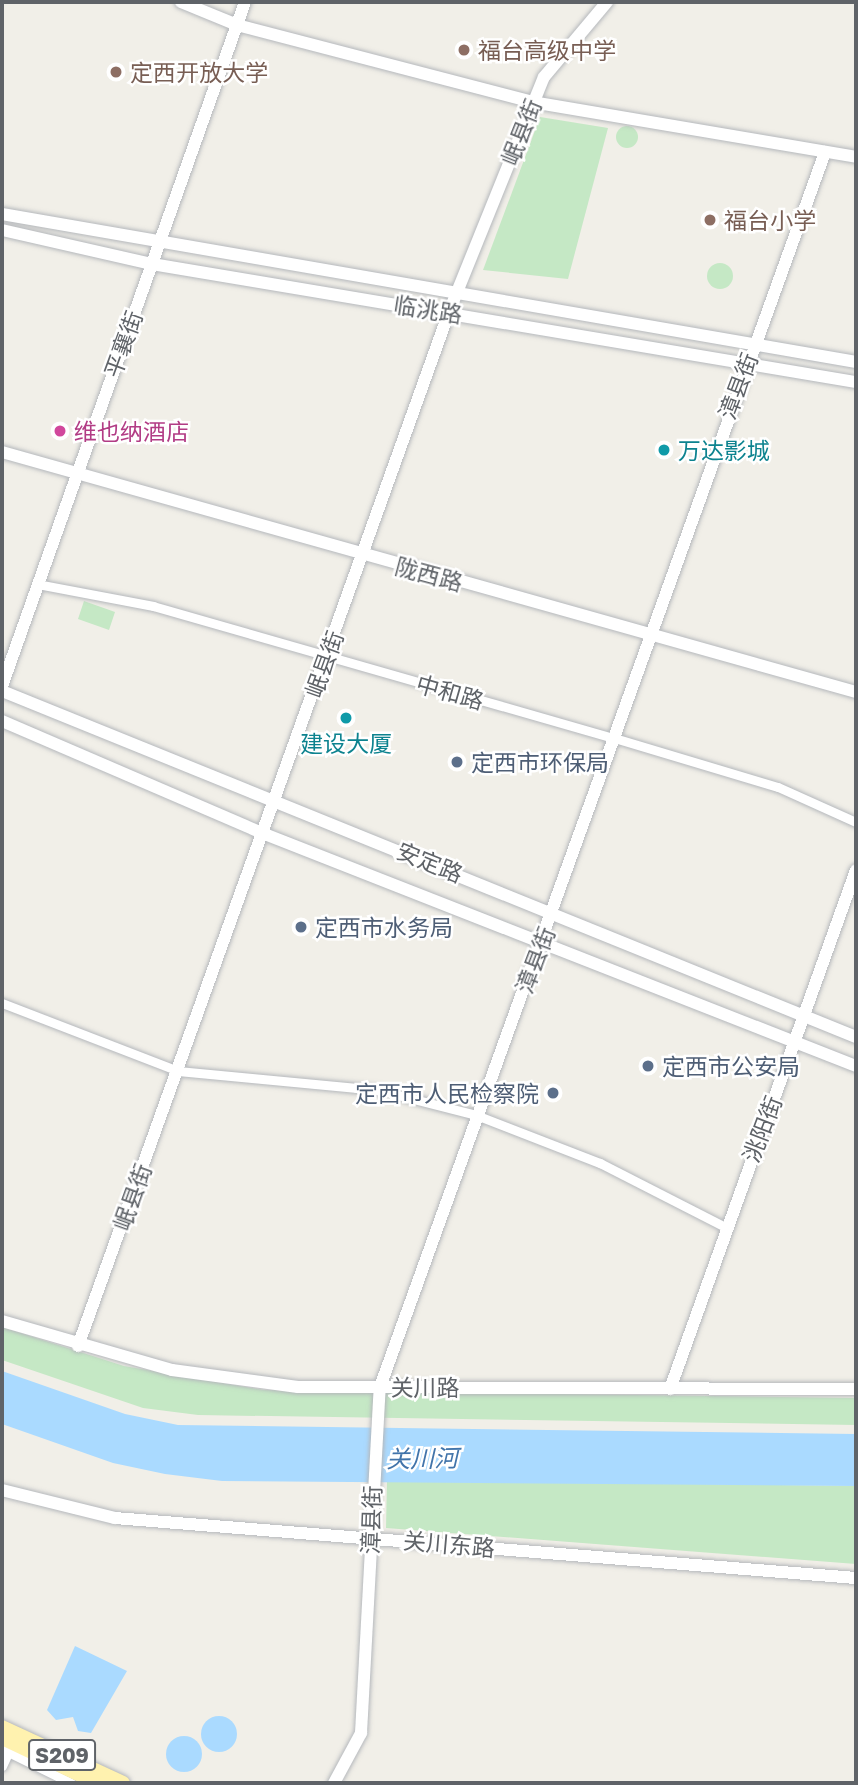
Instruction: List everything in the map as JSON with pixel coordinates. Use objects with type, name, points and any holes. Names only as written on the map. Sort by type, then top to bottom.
[{"type":"main road","name":"S209","points":[[2,1727],[123,1783]]},
{"type":"main road","name":"S209","points":[[2,1738],[97,1783]]},
{"type":"street","points":[[181,2],[237,25],[532,102],[856,157]]},
{"type":"street","name":"平襄街","points":[[2,689],[76,473],[245,2]]},
{"type":"street","name":"岷县街","points":[[78,1346],[449,312],[460,293],[532,102],[544,77],[607,2]]},
{"type":"street","name":"漳县街","points":[[334,1783],[361,1733],[370,1517],[380,1387],[476,1115],[553,912],[647,633],[825,152]]},
{"type":"street","name":"临洮路","points":[[2,214],[158,246],[460,293],[856,362]]},
{"type":"street","name":"临洮路","points":[[2,230],[152,264],[856,382]]},
{"type":"street","name":"陇西路","points":[[2,453],[362,556],[856,692]]},
{"type":"street","name":"中和路","points":[[37,584],[153,606],[611,737],[778,787],[856,822]]},
{"type":"street","name":"安定路","points":[[2,689],[856,1037]]},
{"type":"street","name":"安定路","points":[[2,721],[262,833],[542,940],[856,1066]]},
{"type":"street","name":"洮阳街","points":[[670,1389],[725,1227],[806,1016],[856,870]]},
{"type":"street","points":[[2,1003],[178,1071],[378,1090],[476,1115],[600,1163],[725,1227]]},
{"type":"street","name":"关川路","points":[[2,1321],[78,1346],[233,1380],[380,1387],[856,1389]]},
{"type":"street","name":"关川东路","points":[[2,1490],[115,1518],[856,1578]]},
{"type":"street","points":[[2,1766],[5,1751],[71,1783]]},
{"type":"green space","points":[[540,117],[608,128],[568,279],[483,270]]},
{"type":"green space","points":[[627,126],[635,129],[638,137],[635,145],[627,148],[619,145],[616,137],[619,129]]},
{"type":"green space","points":[[720,263],[729,267],[733,276],[729,285],[720,289],[711,285],[707,276],[711,267]]},
{"type":"green space","points":[[84,601],[115,612],[109,630],[78,619]]},
{"type":"green space","points":[[2,1327],[124,1366],[264,1390],[856,1398],[856,1425],[198,1415],[143,1408],[2,1360]]},
{"type":"green space","points":[[387,1480],[856,1486],[856,1564],[386,1528]]},
{"type":"water","name":"关川河","points":[[2,1371],[125,1414],[178,1425],[856,1434],[856,1486],[222,1481],[165,1474],[113,1463],[2,1424]]},
{"type":"water","points":[[75,1646],[127,1671],[91,1733],[78,1731],[73,1717],[56,1720],[47,1710]]},
{"type":"water","points":[[219,1716],[231,1722],[237,1734],[231,1746],[219,1752],[207,1746],[201,1734],[207,1722]]},
{"type":"water","points":[[184,1736],[196,1742],[202,1754],[196,1766],[184,1772],[172,1766],[166,1754],[172,1742]]},
{"type":"place","name":"福台高级中学","points":[[464,50]]},
{"type":"place","name":"定西开放大学","points":[[116,72]]},
{"type":"place","name":"福台小学","points":[[710,220]]},
{"type":"place","name":"维也纳酒店","points":[[60,431]]},
{"type":"place","name":"万达影城","points":[[664,450]]},
{"type":"place","name":"建设大厦","points":[[346,718]]},
{"type":"place","name":"定西市环保局","points":[[457,762]]},
{"type":"place","name":"定西市水务局","points":[[301,927]]},
{"type":"place","name":"定西市公安局","points":[[648,1066]]},
{"type":"place","name":"定西市人民检察院","points":[[553,1093]]}]
